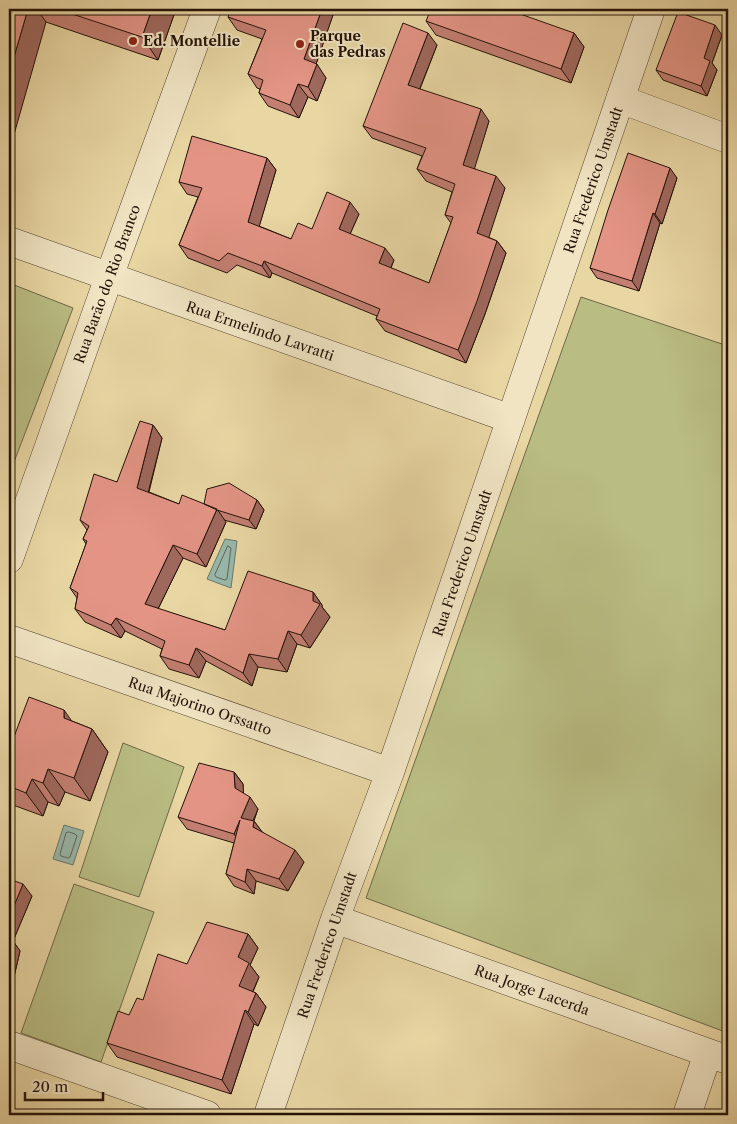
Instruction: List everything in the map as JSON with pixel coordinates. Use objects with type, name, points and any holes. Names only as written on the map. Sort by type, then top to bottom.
[{"type":"street","name":"Rua Barão do Rio Branco","points":[[9,559],[207,9]]},
{"type":"street","name":"Rua Frederico Umstadt","points":[[268,1115],[335,919],[390,772],[651,9]]},
{"type":"street","points":[[620,99],[728,140]]},
{"type":"street","name":"Rua Ermelindo Lavratti","points":[[9,241],[511,419]]},
{"type":"street","name":"Rua Majorino Orssatto","points":[[9,639],[390,772]]},
{"type":"street","name":"Rua Jorge Lacerda","points":[[335,919],[718,1057]]},
{"type":"street","points":[[9,1045],[207,1115]]},
{"type":"street","points":[[687,1115],[718,1057]]},
{"type":"green space","points":[[9,283],[73,308],[9,475]]},
{"type":"green space","points":[[581,297],[728,346],[728,1033],[366,898]]},
{"type":"green space","points":[[123,743],[184,767],[139,897],[79,877]]},
{"type":"green space","points":[[74,884],[154,912],[101,1062],[21,1033]]},
{"type":"water","points":[[225,539],[237,541],[231,588],[207,579]]},
{"type":"water","points":[[64,825],[84,831],[73,865],[53,859]]},
{"type":"building","points":[[9,9],[28,9],[9,74]]},
{"type":"building","points":[[57,9],[152,9],[142,37]]},
{"type":"building","points":[[231,9],[322,9],[304,59],[317,64],[308,87],[298,84],[290,105],[259,93],[263,80],[248,74],[266,30],[228,17]]},
{"type":"building","points":[[431,9],[506,9],[574,33],[561,69],[426,21]]},
{"type":"building","points":[[678,12],[715,25],[704,58],[710,61],[701,86],[656,70]]},
{"type":"building","points":[[403,23],[428,33],[408,85],[481,109],[463,165],[496,176],[477,233],[497,241],[458,350],[376,319],[380,309],[264,261],[262,266],[228,253],[219,261],[179,245],[202,188],[179,182],[192,136],[267,158],[248,222],[291,239],[298,223],[312,229],[327,192],[350,202],[339,229],[385,248],[379,263],[429,283],[453,217],[445,215],[455,184],[417,169],[426,148],[363,126]]},
{"type":"building","points":[[628,153],[670,168],[655,214],[653,213],[632,281],[590,268]]},
{"type":"building","points":[[140,421],[153,425],[137,488],[179,504],[182,495],[217,509],[197,554],[173,545],[145,604],[225,630],[248,571],[313,592],[313,601],[320,604],[301,635],[288,631],[278,659],[249,654],[243,673],[196,648],[189,665],[160,656],[165,641],[116,618],[111,625],[75,609],[78,593],[70,588],[87,541],[83,539],[89,526],[80,520],[94,474],[117,482]]},
{"type":"building","points":[[229,483],[257,500],[249,520],[204,504],[207,489]]},
{"type":"building","points":[[29,697],[64,710],[64,718],[92,729],[74,778],[48,769],[43,783],[32,779],[26,793],[9,786],[9,750]]},
{"type":"building","points":[[199,763],[234,772],[235,788],[250,797],[241,818],[254,821],[253,827],[295,850],[279,879],[247,869],[245,882],[226,874],[240,820],[234,834],[178,817]]},
{"type":"building","points":[[9,879],[23,884],[9,918]]},
{"type":"building","points":[[207,922],[248,934],[238,957],[249,963],[239,986],[256,993],[248,1012],[245,1010],[222,1080],[107,1043],[118,1011],[129,1015],[137,998],[143,1000],[158,954],[187,964]]},
{"type":"building","points":[[704,1110],[720,1115],[702,1115]]},
{"type":"place","name":"Ed. Montellie","points":[[133,41]]},
{"type":"place","name":"Parque das Pedras","points":[[300,44]]}]
